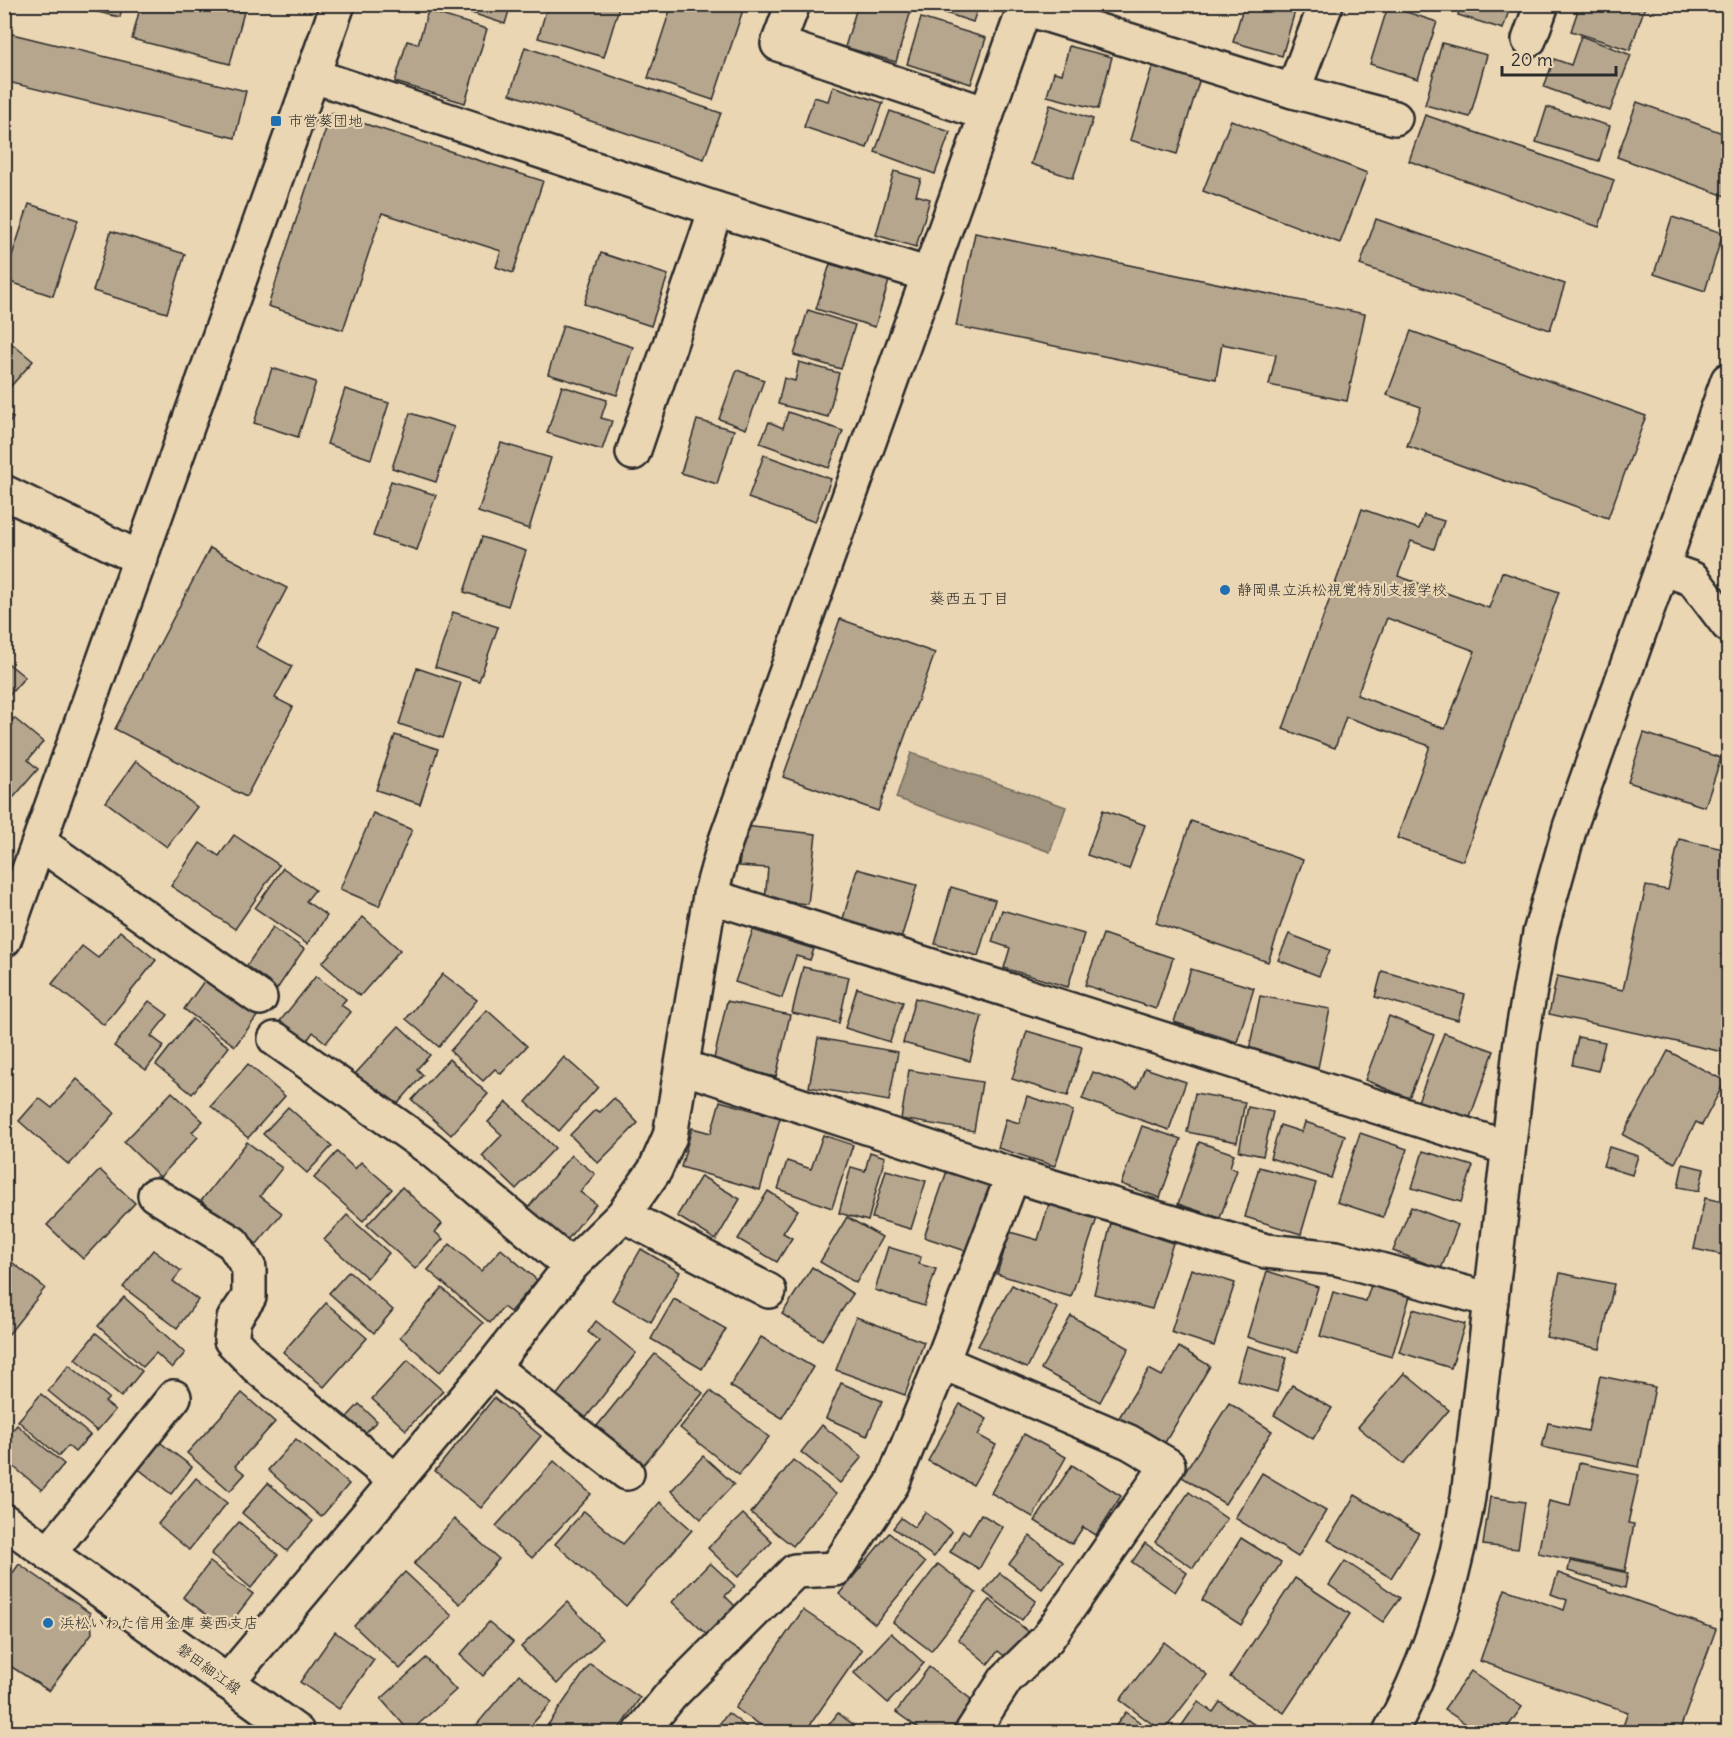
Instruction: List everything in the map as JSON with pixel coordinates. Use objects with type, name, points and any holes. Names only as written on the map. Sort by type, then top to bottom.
[{"type":"street","points":[[793,4],[778,44],[987,114]]},
{"type":"street","points":[[1293,91],[1326,4]]},
{"type":"street","points":[[1529,40],[1542,4]]},
{"type":"street","points":[[4,940],[141,559],[334,6]]},
{"type":"street","points":[[227,1682],[492,1367],[572,1266],[623,1215],[655,1170],[670,1136],[684,1067],[710,896],[725,843],[1026,6],[1293,91],[1395,118]]},
{"type":"street","points":[[310,75],[716,209],[929,275]]},
{"type":"street","points":[[633,453],[716,209]]},
{"type":"street","points":[[1390,1732],[1424,1663],[1443,1609],[1458,1553],[1468,1497],[1529,987],[1553,880],[1728,380]]},
{"type":"street","points":[[4,492],[141,559]]},
{"type":"street","points":[[1662,568],[1694,579],[1728,625]]},
{"type":"street","points":[[40,843],[260,998]]},
{"type":"street","points":[[710,896],[1508,1148]]},
{"type":"street","points":[[275,1040],[429,1148],[572,1266]]},
{"type":"street","points":[[684,1067],[1013,1175],[1266,1251],[1336,1258],[1491,1300]]},
{"type":"street","points":[[641,1732],[671,1695],[795,1571],[836,1569],[892,1484],[942,1362],[1013,1175]]},
{"type":"street","points":[[155,1195],[233,1243],[249,1268],[249,1297],[234,1319],[231,1340],[257,1367],[396,1481]]},
{"type":"street","points":[[623,1215],[769,1291]]},
{"type":"street","points":[[942,1362],[1130,1442],[1168,1465],[1047,1639],[1006,1679],[972,1732]]},
{"type":"street","points":[[492,1367],[627,1473]]},
{"type":"street","points":[[49,1553],[174,1397]]},
{"type":"street","name":"磐田細江線","points":[[4,1521],[297,1732]]},
{"type":"shaded area","points":[[911,753],[1066,807],[1050,852],[896,798]]},
{"type":"building","points":[[63,4],[123,4],[120,17]]},
{"type":"building","points":[[141,4],[217,4],[244,12],[230,64],[132,39]]},
{"type":"building","points":[[444,4],[511,4],[505,24]]},
{"type":"building","points":[[548,4],[620,4],[604,57],[538,38]]},
{"type":"building","points":[[672,4],[745,4],[713,100],[648,78]]},
{"type":"building","points":[[858,4],[903,4],[912,7],[896,62],[845,47]]},
{"type":"building","points":[[928,4],[979,4],[973,22],[927,7]]},
{"type":"building","points":[[1118,4],[1143,4],[1141,11]]},
{"type":"building","points":[[1244,4],[1297,4],[1282,56],[1233,42]]},
{"type":"building","points":[[1461,4],[1511,4],[1503,29],[1458,15]]},
{"type":"building","points":[[1580,4],[1646,4],[1630,50],[1571,31]]},
{"type":"building","points":[[1703,4],[1728,4],[1728,13]]},
{"type":"building","points":[[1388,6],[1437,22],[1418,79],[1370,64]]},
{"type":"building","points":[[428,11],[487,29],[465,103],[395,82],[407,41],[418,44]]},
{"type":"building","points":[[921,18],[986,38],[971,84],[907,64]]},
{"type":"building","points":[[4,32],[246,91],[235,138],[4,81]]},
{"type":"building","points":[[1581,36],[1631,55],[1610,111],[1544,87],[1554,59],[1571,65]]},
{"type":"building","points":[[1442,43],[1487,55],[1470,117],[1425,105]]},
{"type":"building","points":[[1069,46],[1112,57],[1098,109],[1047,96],[1054,72],[1062,74]]},
{"type":"building","points":[[525,47],[721,113],[704,159],[510,94]]},
{"type":"building","points":[[1154,61],[1201,75],[1177,154],[1130,140]]},
{"type":"building","points":[[833,86],[883,103],[867,148],[804,127],[814,97],[828,101]]},
{"type":"building","points":[[1637,102],[1728,135],[1728,197],[1617,157]]},
{"type":"building","points":[[1050,105],[1093,119],[1073,178],[1031,164]]},
{"type":"building","points":[[1547,107],[1610,126],[1599,161],[1536,142]]},
{"type":"building","points":[[890,111],[950,132],[935,174],[875,152]]},
{"type":"building","points":[[331,113],[543,181],[513,273],[496,267],[501,251],[382,213],[343,330],[268,306]]},
{"type":"building","points":[[1425,115],[1614,180],[1599,227],[1409,161]]},
{"type":"building","points":[[1231,120],[1367,173],[1340,243],[1203,191]]},
{"type":"building","points":[[894,171],[921,179],[916,195],[930,199],[916,247],[876,235]]},
{"type":"building","points":[[29,204],[78,220],[53,296],[4,280]]},
{"type":"building","points":[[1672,217],[1723,233],[1705,291],[1654,274]]},
{"type":"building","points":[[1376,219],[1565,284],[1550,330],[1360,265]]},
{"type":"building","points":[[111,231],[185,254],[167,313],[93,291]]},
{"type":"building","points":[[975,233],[1365,314],[1347,401],[1269,385],[1276,355],[1222,344],[1216,379],[956,326]]},
{"type":"building","points":[[601,253],[668,275],[651,326],[584,304]]},
{"type":"building","points":[[830,264],[889,281],[875,327],[816,309]]},
{"type":"building","points":[[808,310],[855,325],[841,369],[794,355]]},
{"type":"building","points":[[563,325],[633,347],[617,395],[548,374]]},
{"type":"building","points":[[1411,331],[1646,416],[1608,518],[1407,446],[1421,407],[1387,395]]},
{"type":"building","points":[[4,337],[33,361],[4,394]]},
{"type":"building","points":[[799,362],[839,373],[828,417],[778,404],[784,378],[795,381]]},
{"type":"building","points":[[272,368],[316,382],[298,437],[254,423]]},
{"type":"building","points":[[737,370],[764,380],[746,429],[719,419]]},
{"type":"building","points":[[562,386],[607,400],[601,418],[612,421],[602,450],[547,433]]},
{"type":"building","points":[[345,389],[389,403],[371,459],[327,444]]},
{"type":"building","points":[[788,412],[843,431],[829,468],[760,443],[769,422],[783,428]]},
{"type":"building","points":[[4,413],[13,418],[4,430]]},
{"type":"building","points":[[410,413],[454,427],[436,482],[392,468]]},
{"type":"building","points":[[697,420],[734,430],[717,484],[681,473]]},
{"type":"building","points":[[501,443],[551,458],[529,529],[478,512]]},
{"type":"building","points":[[764,455],[831,479],[815,522],[748,498]]},
{"type":"building","points":[[391,481],[436,495],[417,550],[373,536]]},
{"type":"building","points":[[1362,509],[1419,529],[1424,515],[1444,521],[1434,549],[1411,541],[1398,576],[1489,608],[1502,572],[1559,592],[1463,861],[1397,838],[1430,746],[1346,717],[1335,748],[1283,729]],"holes":[[[1387,618],[1475,651],[1445,729],[1357,695]]]},
{"type":"building","points":[[482,537],[526,551],[508,606],[464,592]]},
{"type":"building","points":[[210,548],[287,588],[256,647],[292,666],[275,698],[293,707],[246,797],[115,729]]},
{"type":"building","points":[[453,612],[498,627],[479,681],[435,667]]},
{"type":"building","points":[[840,619],[935,653],[878,811],[783,777]]},
{"type":"building","points":[[4,660],[25,677],[4,701]]},
{"type":"building","points":[[417,668],[461,683],[443,738],[399,724]]},
{"type":"building","points":[[14,718],[43,742],[28,760],[38,769],[14,797],[4,789],[4,729]]},
{"type":"building","points":[[1644,733],[1721,758],[1705,807],[1628,782]]},
{"type":"building","points":[[395,735],[438,749],[420,804],[376,790]]},
{"type":"building","points":[[136,761],[197,807],[167,847],[106,802]]},
{"type":"building","points":[[1103,810],[1145,825],[1129,869],[1087,855]]},
{"type":"building","points":[[373,813],[412,830],[379,906],[340,889]]},
{"type":"building","points":[[1191,821],[1303,860],[1268,962],[1156,923]]},
{"type":"building","points":[[744,826],[816,834],[808,904],[765,900],[768,868],[739,866]]},
{"type":"building","points":[[234,835],[279,865],[235,929],[171,886],[200,843],[219,856]]},
{"type":"building","points":[[1679,839],[1728,850],[1728,1053],[1549,1014],[1557,976],[1623,990],[1646,886],[1668,890]]},
{"type":"building","points":[[283,868],[315,890],[306,901],[327,916],[307,944],[255,908]]},
{"type":"building","points":[[857,869],[917,885],[900,942],[841,926]]},
{"type":"building","points":[[951,887],[995,900],[978,956],[935,944]]},
{"type":"building","points":[[1002,910],[1084,934],[1068,987],[1004,968],[1010,948],[992,942]]},
{"type":"building","points":[[363,917],[400,950],[360,996],[322,963]]},
{"type":"building","points":[[273,927],[304,949],[275,992],[243,971]]},
{"type":"building","points":[[753,930],[814,949],[810,960],[796,956],[782,998],[735,982]]},
{"type":"building","points":[[120,931],[156,960],[104,1025],[52,984],[82,946],[98,958]]},
{"type":"building","points":[[1103,934],[1173,958],[1156,1009],[1085,985]]},
{"type":"building","points":[[1289,934],[1330,950],[1319,976],[1278,960]]},
{"type":"building","points":[[803,967],[849,977],[839,1023],[792,1013]]},
{"type":"building","points":[[1191,969],[1254,988],[1237,1042],[1174,1022]]},
{"type":"building","points":[[1382,971],[1465,995],[1458,1020],[1375,997]]},
{"type":"building","points":[[209,974],[261,1011],[235,1046],[184,1009]]},
{"type":"building","points":[[443,974],[477,1000],[439,1047],[406,1019]]},
{"type":"building","points":[[316,976],[346,999],[341,1005],[351,1012],[326,1043],[313,1032],[307,1041],[280,1021]]},
{"type":"building","points":[[857,988],[903,1002],[890,1042],[845,1028]]},
{"type":"building","points":[[1260,996],[1330,1009],[1318,1068],[1248,1055]]},
{"type":"building","points":[[915,998],[982,1016],[970,1061],[903,1043]]},
{"type":"building","points":[[149,1001],[168,1015],[151,1036],[164,1046],[146,1070],[114,1046]]},
{"type":"building","points":[[727,1001],[790,1015],[776,1077],[713,1063]]},
{"type":"building","points":[[487,1010],[527,1046],[501,1074],[495,1069],[483,1081],[450,1051]]},
{"type":"building","points":[[1389,1016],[1434,1035],[1409,1098],[1365,1080]]},
{"type":"building","points":[[192,1019],[229,1047],[192,1094],[156,1065]]},
{"type":"building","points":[[399,1026],[430,1055],[417,1069],[423,1075],[393,1109],[355,1074]]},
{"type":"building","points":[[1027,1031],[1082,1047],[1068,1096],[1012,1079]]},
{"type":"building","points":[[1444,1033],[1494,1051],[1468,1123],[1417,1104]]},
{"type":"building","points":[[1578,1037],[1605,1042],[1598,1071],[1572,1065]]},
{"type":"building","points":[[818,1038],[898,1052],[889,1101],[809,1087]]},
{"type":"building","points":[[1668,1051],[1725,1081],[1702,1125],[1696,1122],[1675,1163],[1623,1135]]},
{"type":"building","points":[[564,1057],[598,1087],[559,1131],[526,1102]]},
{"type":"building","points":[[449,1059],[488,1094],[451,1135],[412,1100]]},
{"type":"building","points":[[248,1064],[285,1096],[248,1138],[211,1106]]},
{"type":"building","points":[[1145,1068],[1186,1082],[1169,1130],[1082,1099],[1093,1072],[1137,1088]]},
{"type":"building","points":[[909,1070],[982,1082],[974,1131],[901,1119]]},
{"type":"building","points":[[77,1079],[115,1113],[69,1165],[19,1121],[39,1098],[52,1108]]},
{"type":"building","points":[[172,1092],[203,1121],[192,1132],[198,1137],[160,1177],[124,1142]]},
{"type":"building","points":[[1195,1093],[1245,1102],[1237,1142],[1187,1132]]},
{"type":"building","points":[[1027,1096],[1073,1111],[1055,1166],[998,1148],[1006,1119],[1019,1123]]},
{"type":"building","points":[[614,1098],[638,1123],[598,1163],[570,1135],[595,1110],[600,1112]]},
{"type":"building","points":[[720,1101],[780,1118],[760,1190],[681,1167],[692,1128],[711,1133]]},
{"type":"building","points":[[507,1102],[555,1148],[516,1189],[482,1156],[502,1135],[488,1122]]},
{"type":"building","points":[[288,1107],[332,1146],[307,1173],[263,1134]]},
{"type":"building","points":[[1248,1107],[1273,1112],[1263,1156],[1239,1151]]},
{"type":"building","points":[[1305,1122],[1345,1135],[1331,1178],[1270,1158],[1280,1125],[1302,1132]]},
{"type":"building","points":[[1142,1126],[1181,1139],[1160,1198],[1121,1184]]},
{"type":"building","points":[[1360,1133],[1407,1149],[1383,1217],[1337,1202]]},
{"type":"building","points":[[823,1135],[853,1145],[832,1208],[778,1189],[787,1161],[811,1169]]},
{"type":"building","points":[[247,1142],[282,1168],[260,1196],[282,1213],[257,1244],[201,1201]]},
{"type":"building","points":[[1199,1142],[1234,1154],[1230,1167],[1237,1170],[1220,1218],[1178,1204]]},
{"type":"building","points":[[1609,1147],[1638,1156],[1632,1175],[1603,1166]]},
{"type":"building","points":[[1423,1151],[1473,1166],[1461,1202],[1412,1188]]},
{"type":"building","points":[[337,1152],[355,1169],[361,1162],[392,1189],[363,1221],[314,1178]]},
{"type":"building","points":[[870,1152],[885,1157],[868,1221],[839,1213],[851,1167],[865,1171]]},
{"type":"building","points":[[571,1155],[595,1174],[580,1192],[596,1204],[567,1240],[528,1208]]},
{"type":"building","points":[[1683,1164],[1704,1169],[1699,1191],[1678,1187]]},
{"type":"building","points":[[1259,1167],[1316,1183],[1301,1234],[1245,1217]]},
{"type":"building","points":[[100,1170],[135,1203],[83,1259],[47,1225]]},
{"type":"building","points":[[886,1170],[926,1181],[911,1229],[872,1218]]},
{"type":"building","points":[[947,1171],[994,1187],[972,1253],[924,1237]]},
{"type":"building","points":[[701,1176],[740,1199],[716,1240],[677,1216]]},
{"type":"building","points":[[402,1187],[442,1224],[435,1232],[443,1239],[415,1269],[367,1225]]},
{"type":"building","points":[[768,1191],[798,1210],[783,1233],[792,1238],[777,1262],[738,1239]]},
{"type":"building","points":[[1705,1198],[1728,1203],[1728,1232],[1723,1255],[1694,1249]]},
{"type":"building","points":[[1050,1200],[1098,1215],[1071,1297],[997,1274],[1010,1232],[1038,1240]]},
{"type":"building","points":[[1411,1207],[1458,1225],[1441,1269],[1393,1251]]},
{"type":"building","points":[[347,1215],[389,1253],[367,1278],[324,1240]]},
{"type":"building","points":[[847,1217],[882,1237],[856,1283],[820,1262]]},
{"type":"building","points":[[1111,1223],[1173,1243],[1152,1309],[1094,1294]]},
{"type":"building","points":[[450,1244],[481,1271],[501,1249],[537,1280],[510,1312],[503,1307],[490,1323],[428,1270]]},
{"type":"building","points":[[888,1247],[921,1257],[919,1264],[936,1269],[924,1306],[875,1290]]},
{"type":"building","points":[[641,1249],[680,1272],[651,1322],[612,1300]]},
{"type":"building","points":[[153,1250],[181,1271],[173,1281],[198,1300],[177,1328],[123,1287]]},
{"type":"building","points":[[4,1256],[45,1288],[4,1340]]},
{"type":"building","points":[[812,1267],[853,1294],[822,1340],[782,1314]]},
{"type":"building","points":[[1191,1269],[1235,1283],[1214,1346],[1171,1332]]},
{"type":"building","points":[[349,1271],[393,1310],[374,1333],[329,1293]]},
{"type":"building","points":[[1267,1271],[1318,1287],[1298,1352],[1247,1337]]},
{"type":"building","points":[[1560,1273],[1614,1284],[1600,1349],[1546,1337]]},
{"type":"building","points":[[1012,1285],[1058,1308],[1027,1368],[978,1346]]},
{"type":"building","points":[[1371,1285],[1410,1296],[1392,1357],[1320,1336],[1333,1292],[1366,1301]]},
{"type":"building","points":[[442,1288],[483,1323],[440,1372],[400,1337]]},
{"type":"building","points":[[124,1297],[185,1353],[172,1368],[156,1353],[143,1367],[98,1326]]},
{"type":"building","points":[[674,1299],[726,1329],[702,1369],[651,1339]]},
{"type":"building","points":[[326,1303],[367,1338],[324,1387],[283,1352]]},
{"type":"building","points":[[1413,1309],[1465,1324],[1451,1368],[1399,1352]]},
{"type":"building","points":[[1071,1316],[1129,1348],[1100,1402],[1041,1369]]},
{"type":"building","points":[[856,1317],[924,1342],[905,1395],[836,1370]]},
{"type":"building","points":[[596,1321],[636,1353],[585,1419],[556,1396],[599,1341],[588,1332]]},
{"type":"building","points":[[96,1333],[142,1371],[121,1397],[75,1359]]},
{"type":"building","points":[[761,1337],[813,1367],[782,1418],[730,1386]]},
{"type":"building","points":[[1247,1346],[1287,1358],[1277,1392],[1237,1380]]},
{"type":"building","points":[[1179,1347],[1210,1366],[1160,1451],[1115,1424],[1149,1369],[1162,1376]]},
{"type":"building","points":[[655,1354],[703,1393],[644,1464],[597,1426]]},
{"type":"building","points":[[408,1360],[443,1391],[406,1430],[372,1399]]},
{"type":"building","points":[[69,1365],[109,1398],[105,1402],[115,1410],[97,1431],[48,1391]]},
{"type":"building","points":[[1404,1373],[1449,1410],[1403,1464],[1358,1427]]},
{"type":"building","points":[[1600,1376],[1655,1387],[1639,1467],[1542,1447],[1548,1423],[1588,1431]]},
{"type":"building","points":[[841,1383],[882,1401],[867,1436],[826,1418]]},
{"type":"building","points":[[1292,1385],[1332,1408],[1313,1439],[1274,1415]]},
{"type":"building","points":[[710,1391],[769,1437],[739,1475],[680,1428]]},
{"type":"building","points":[[242,1393],[275,1422],[235,1466],[245,1474],[230,1491],[187,1453]]},
{"type":"building","points":[[41,1394],[90,1435],[75,1452],[68,1446],[59,1456],[18,1421]]},
{"type":"building","points":[[494,1398],[541,1436],[481,1508],[435,1471]]},
{"type":"building","points":[[1229,1403],[1272,1431],[1225,1504],[1182,1477]]},
{"type":"building","points":[[359,1404],[377,1421],[364,1434],[347,1417]]},
{"type":"building","points":[[960,1404],[987,1419],[978,1435],[996,1445],[973,1485],[928,1461]]},
{"type":"building","points":[[17,1425],[64,1464],[42,1490],[4,1459],[4,1440]]},
{"type":"building","points":[[822,1425],[862,1457],[840,1483],[801,1452]]},
{"type":"building","points":[[1024,1434],[1066,1457],[1033,1517],[991,1493]]},
{"type":"building","points":[[296,1439],[349,1484],[321,1517],[268,1470]]},
{"type":"building","points":[[157,1440],[192,1467],[171,1494],[136,1467]]},
{"type":"building","points":[[703,1456],[734,1484],[701,1519],[671,1491]]},
{"type":"building","points":[[793,1460],[836,1494],[793,1546],[751,1513]]},
{"type":"building","points":[[554,1461],[591,1494],[532,1558],[496,1526]]},
{"type":"building","points":[[1579,1463],[1639,1475],[1628,1523],[1634,1524],[1625,1571],[1538,1553],[1549,1501],[1570,1506]]},
{"type":"building","points":[[1072,1465],[1121,1496],[1096,1535],[1083,1527],[1072,1544],[1035,1521]]},
{"type":"building","points":[[1262,1473],[1326,1511],[1298,1557],[1235,1518]]},
{"type":"building","points":[[196,1478],[227,1503],[189,1550],[158,1524]]},
{"type":"building","points":[[268,1483],[313,1521],[287,1551],[242,1513]]},
{"type":"building","points":[[1189,1492],[1227,1519],[1193,1568],[1155,1542]]},
{"type":"building","points":[[1355,1495],[1419,1533],[1391,1578],[1328,1540]]},
{"type":"building","points":[[1490,1497],[1525,1502],[1518,1549],[1483,1545]]},
{"type":"building","points":[[660,1502],[692,1530],[626,1606],[555,1544],[584,1511],[623,1544]]},
{"type":"building","points":[[925,1512],[952,1532],[934,1557],[893,1528],[901,1518],[914,1527]]},
{"type":"building","points":[[743,1514],[772,1542],[738,1577],[708,1548]]},
{"type":"building","points":[[981,1514],[1003,1527],[979,1569],[950,1552],[963,1530],[969,1534]]},
{"type":"building","points":[[454,1519],[499,1559],[460,1604],[414,1564]]},
{"type":"building","points":[[239,1522],[278,1555],[251,1588],[211,1554]]},
{"type":"building","points":[[889,1533],[925,1563],[875,1624],[839,1594]]},
{"type":"building","points":[[1030,1536],[1063,1562],[1042,1589],[1009,1564]]},
{"type":"building","points":[[1241,1538],[1281,1563],[1241,1625],[1202,1600]]},
{"type":"building","points":[[1145,1543],[1187,1573],[1175,1592],[1132,1562]]},
{"type":"building","points":[[1345,1561],[1400,1598],[1383,1622],[1329,1585]]},
{"type":"building","points":[[1570,1561],[1628,1573],[1625,1588],[1568,1571]]},
{"type":"building","points":[[210,1562],[253,1594],[226,1629],[183,1597]]},
{"type":"building","points":[[710,1563],[735,1586],[725,1596],[739,1610],[711,1639],[672,1602]]},
{"type":"building","name":"浜松いわた信用金庫 葵西支店","points":[[19,1564],[90,1613],[92,1633],[49,1691],[4,1662],[4,1586]]},
{"type":"building","points":[[938,1564],[976,1593],[931,1651],[893,1622]]},
{"type":"building","points":[[405,1572],[452,1616],[400,1669],[354,1626]]},
{"type":"building","points":[[1000,1573],[1036,1601],[1022,1620],[984,1592]]},
{"type":"building","points":[[1558,1573],[1716,1629],[1679,1732],[1621,1732],[1628,1712],[1480,1661],[1505,1589],[1564,1610],[1567,1600],[1551,1594]]},
{"type":"building","points":[[1295,1578],[1350,1614],[1284,1713],[1230,1677]]},
{"type":"building","points":[[990,1600],[1030,1633],[1008,1659],[998,1651],[988,1664],[958,1639]]},
{"type":"building","points":[[567,1602],[602,1639],[557,1684],[521,1647]]},
{"type":"building","points":[[803,1610],[862,1650],[805,1732],[771,1732],[735,1708]]},
{"type":"building","points":[[489,1622],[513,1642],[483,1676],[460,1655]]},
{"type":"building","points":[[335,1632],[374,1660],[339,1709],[300,1682]]},
{"type":"building","points":[[891,1633],[924,1663],[888,1703],[854,1673]]},
{"type":"building","points":[[1164,1642],[1207,1675],[1163,1732],[1120,1700]]},
{"type":"building","points":[[426,1658],[456,1690],[410,1732],[381,1699]]},
{"type":"building","points":[[590,1664],[640,1698],[617,1732],[543,1732]]},
{"type":"building","points":[[929,1667],[976,1703],[954,1732],[924,1732],[896,1712]]},
{"type":"building","points":[[1471,1671],[1522,1707],[1504,1732],[1478,1732],[1444,1709]]},
{"type":"building","points":[[519,1674],[552,1702],[525,1732],[477,1732],[473,1729]]},
{"type":"building","points":[[1198,1702],[1213,1712],[1220,1702],[1266,1732],[1188,1732],[1180,1728]]},
{"type":"building","points":[[1126,1712],[1153,1732],[1111,1732]]},
{"type":"building","points":[[728,1713],[753,1732],[713,1732]]},
{"type":"building","points":[[838,1713],[863,1732],[823,1732]]},
{"type":"place","name":"市営葵団地","points":[[276,121]]},
{"type":"place","name":"静岡県立浜松視覚特別支援学校","points":[[1225,590]]},
{"type":"place","name":"浜松いわた信用金庫 葵西支店","points":[[48,1623]]},
{"type":"district","name":"葵西五丁目","points":[[969,598]]}]
